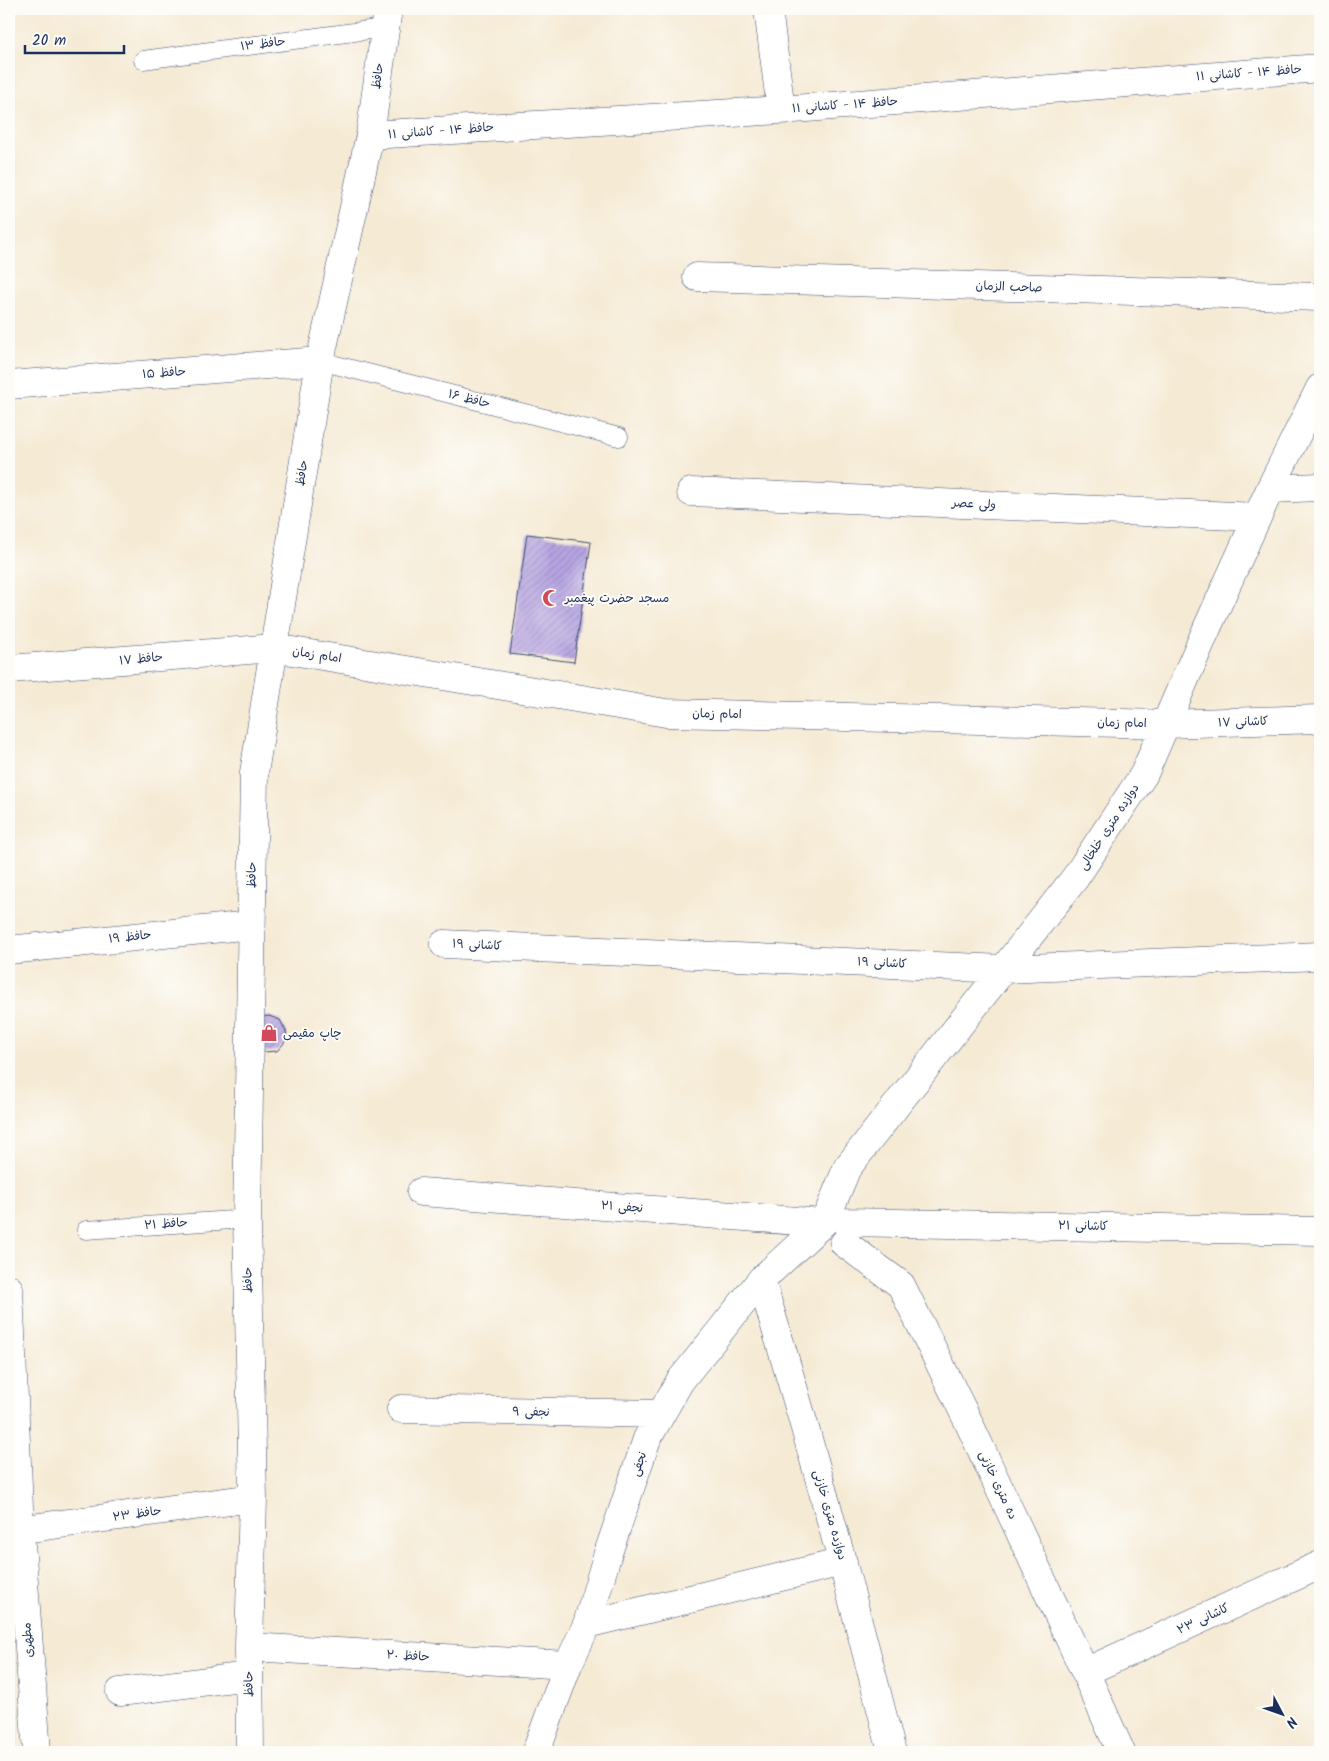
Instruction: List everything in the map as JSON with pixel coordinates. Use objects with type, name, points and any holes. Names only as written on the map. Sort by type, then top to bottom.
[{"type":"street","points":[[768,9],[781,110]]},
{"type":"street","name":"حافظ","points":[[250,1752],[249,1647],[253,1498],[247,1218],[254,773],[320,361],[370,136],[386,18]]},
{"type":"street","name":"حافظ ۱۴ - کاشانی ۱۱","points":[[370,136],[781,110],[1320,68]]},
{"type":"street","name":"صاحب الزمان","points":[[697,277],[1320,297]]},
{"type":"street","name":"حافظ ۱۵","points":[[9,386],[320,361]]},
{"type":"street","name":"دوازده متری خلخالی","points":[[832,1226],[847,1168],[1076,878],[1144,774],[1270,489],[1320,388]]},
{"type":"street","points":[[1270,489],[1320,487]]},
{"type":"street","name":"ولی عصر","points":[[691,492],[1258,517]]},
{"type":"street","name":"حافظ ۱۷","points":[[9,669],[274,648]]},
{"type":"street","name":"امام زمان","points":[[274,648],[666,713],[1166,724]]},
{"type":"street","name":"کاشانی ۱۷","points":[[1166,724],[1320,719]]},
{"type":"street","name":"حافظ ۱۹","points":[[9,950],[251,925]]},
{"type":"street","name":"کاشانی ۱۹","points":[[444,944],[1004,969],[1320,956]]},
{"type":"street","name":"نجفی ۲۱","points":[[421,1192],[832,1226]]},
{"type":"street","name":"کاشانی ۲۱","points":[[832,1226],[1320,1231]]},
{"type":"street","name":"نجفی","points":[[536,1752],[568,1666],[587,1624],[607,1556],[647,1439],[661,1414],[680,1381],[761,1280],[832,1226]]},
{"type":"street","name":"ده متری خازنی","points":[[832,1226],[901,1285],[967,1419],[1085,1672],[1120,1752]]},
{"type":"street","name":"دوازده متری خازنی","points":[[761,1280],[794,1386],[892,1752]]},
{"type":"street","name":"مطهری","points":[[9,1289],[14,1531],[37,1752]]},
{"type":"street","name":"نجفی ۹","points":[[401,1409],[661,1414]]},
{"type":"street","name":"حافظ ۲۳","points":[[14,1531],[253,1498]]},
{"type":"street","points":[[587,1624],[842,1562]]},
{"type":"street","name":"کاشانی ۲۳","points":[[1085,1672],[1320,1565]]},
{"type":"street","name":"حافظ ۲۰","points":[[249,1647],[568,1666]]},
{"type":"street","points":[[120,1692],[249,1676]]},
{"type":"lane","name":"حافظ ۱۳","points":[[142,60],[386,18]]},
{"type":"lane","name":"حافظ ۱۶","points":[[320,361],[618,438]]},
{"type":"lane","name":"حافظ ۲۱","points":[[86,1230],[247,1218]]},
{"type":"building","name":"مسجد حضرت پیغمبر","points":[[527,534],[591,542],[574,662],[510,654]]},
{"type":"building","name":"چاپ مقیمی","points":[[269,1016],[280,1020],[287,1036],[285,1042],[277,1051],[264,1052],[259,1050],[263,1017]]},
{"type":"place","name":"مسجد حضرت پیغمبر","points":[[551,598]]},
{"type":"place","name":"چاپ مقیمی","points":[[269,1033]]}]
